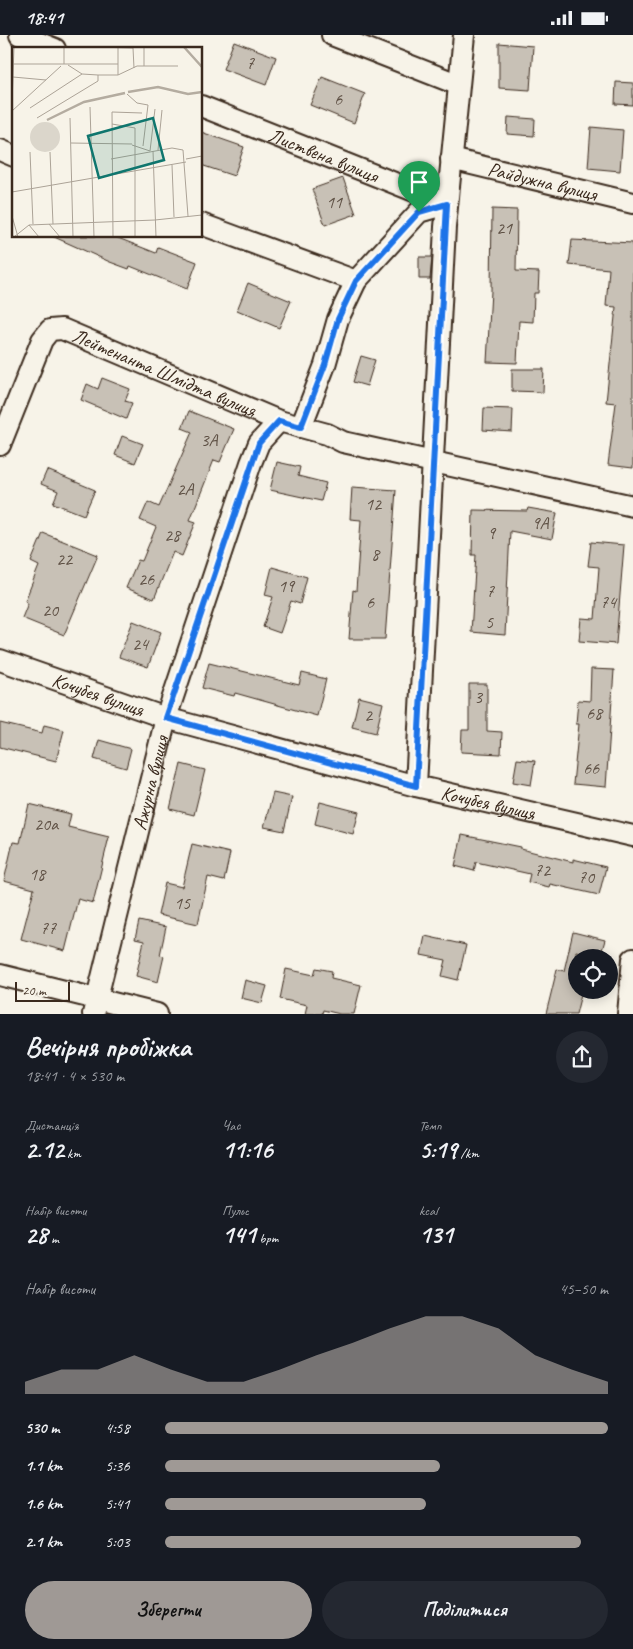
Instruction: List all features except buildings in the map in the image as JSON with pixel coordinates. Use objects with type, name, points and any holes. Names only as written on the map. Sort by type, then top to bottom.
[{"type":"street","points":[[20,35],[50,47]]},
{"type":"street","points":[[332,35],[457,84]]},
{"type":"street","points":[[416,786],[447,204],[457,84],[464,35]]},
{"type":"street","name":"Листвена вулиця","points":[[202,106],[447,204]]},
{"type":"street","points":[[0,150],[12,155]]},
{"type":"street","name":"Райдужна вулиця","points":[[451,159],[633,203]]},
{"type":"street","points":[[301,427],[325,365],[338,319],[356,281],[419,212],[447,204]]},
{"type":"street","points":[[202,224],[356,281]]},
{"type":"street","name":"Лейтенанта Шмідта вулиця","points":[[0,445],[42,340],[50,330],[62,329],[279,421],[342,441],[633,506]]},
{"type":"street","name":"Ажурна вулиця","points":[[94,1007],[166,718],[251,463],[259,443],[279,421]]},
{"type":"street","name":"Кочубея вулиця","points":[[0,660],[166,718],[416,786],[633,836]]},
{"type":"street","points":[[628,1014],[633,959]]},
{"type":"street","points":[[0,975],[94,1007],[157,1014]]},
{"type":"route","points":[[447,204],[416,786],[166,718],[259,443],[279,421],[301,427],[325,365],[338,319],[356,281],[419,212],[447,204]]}]
